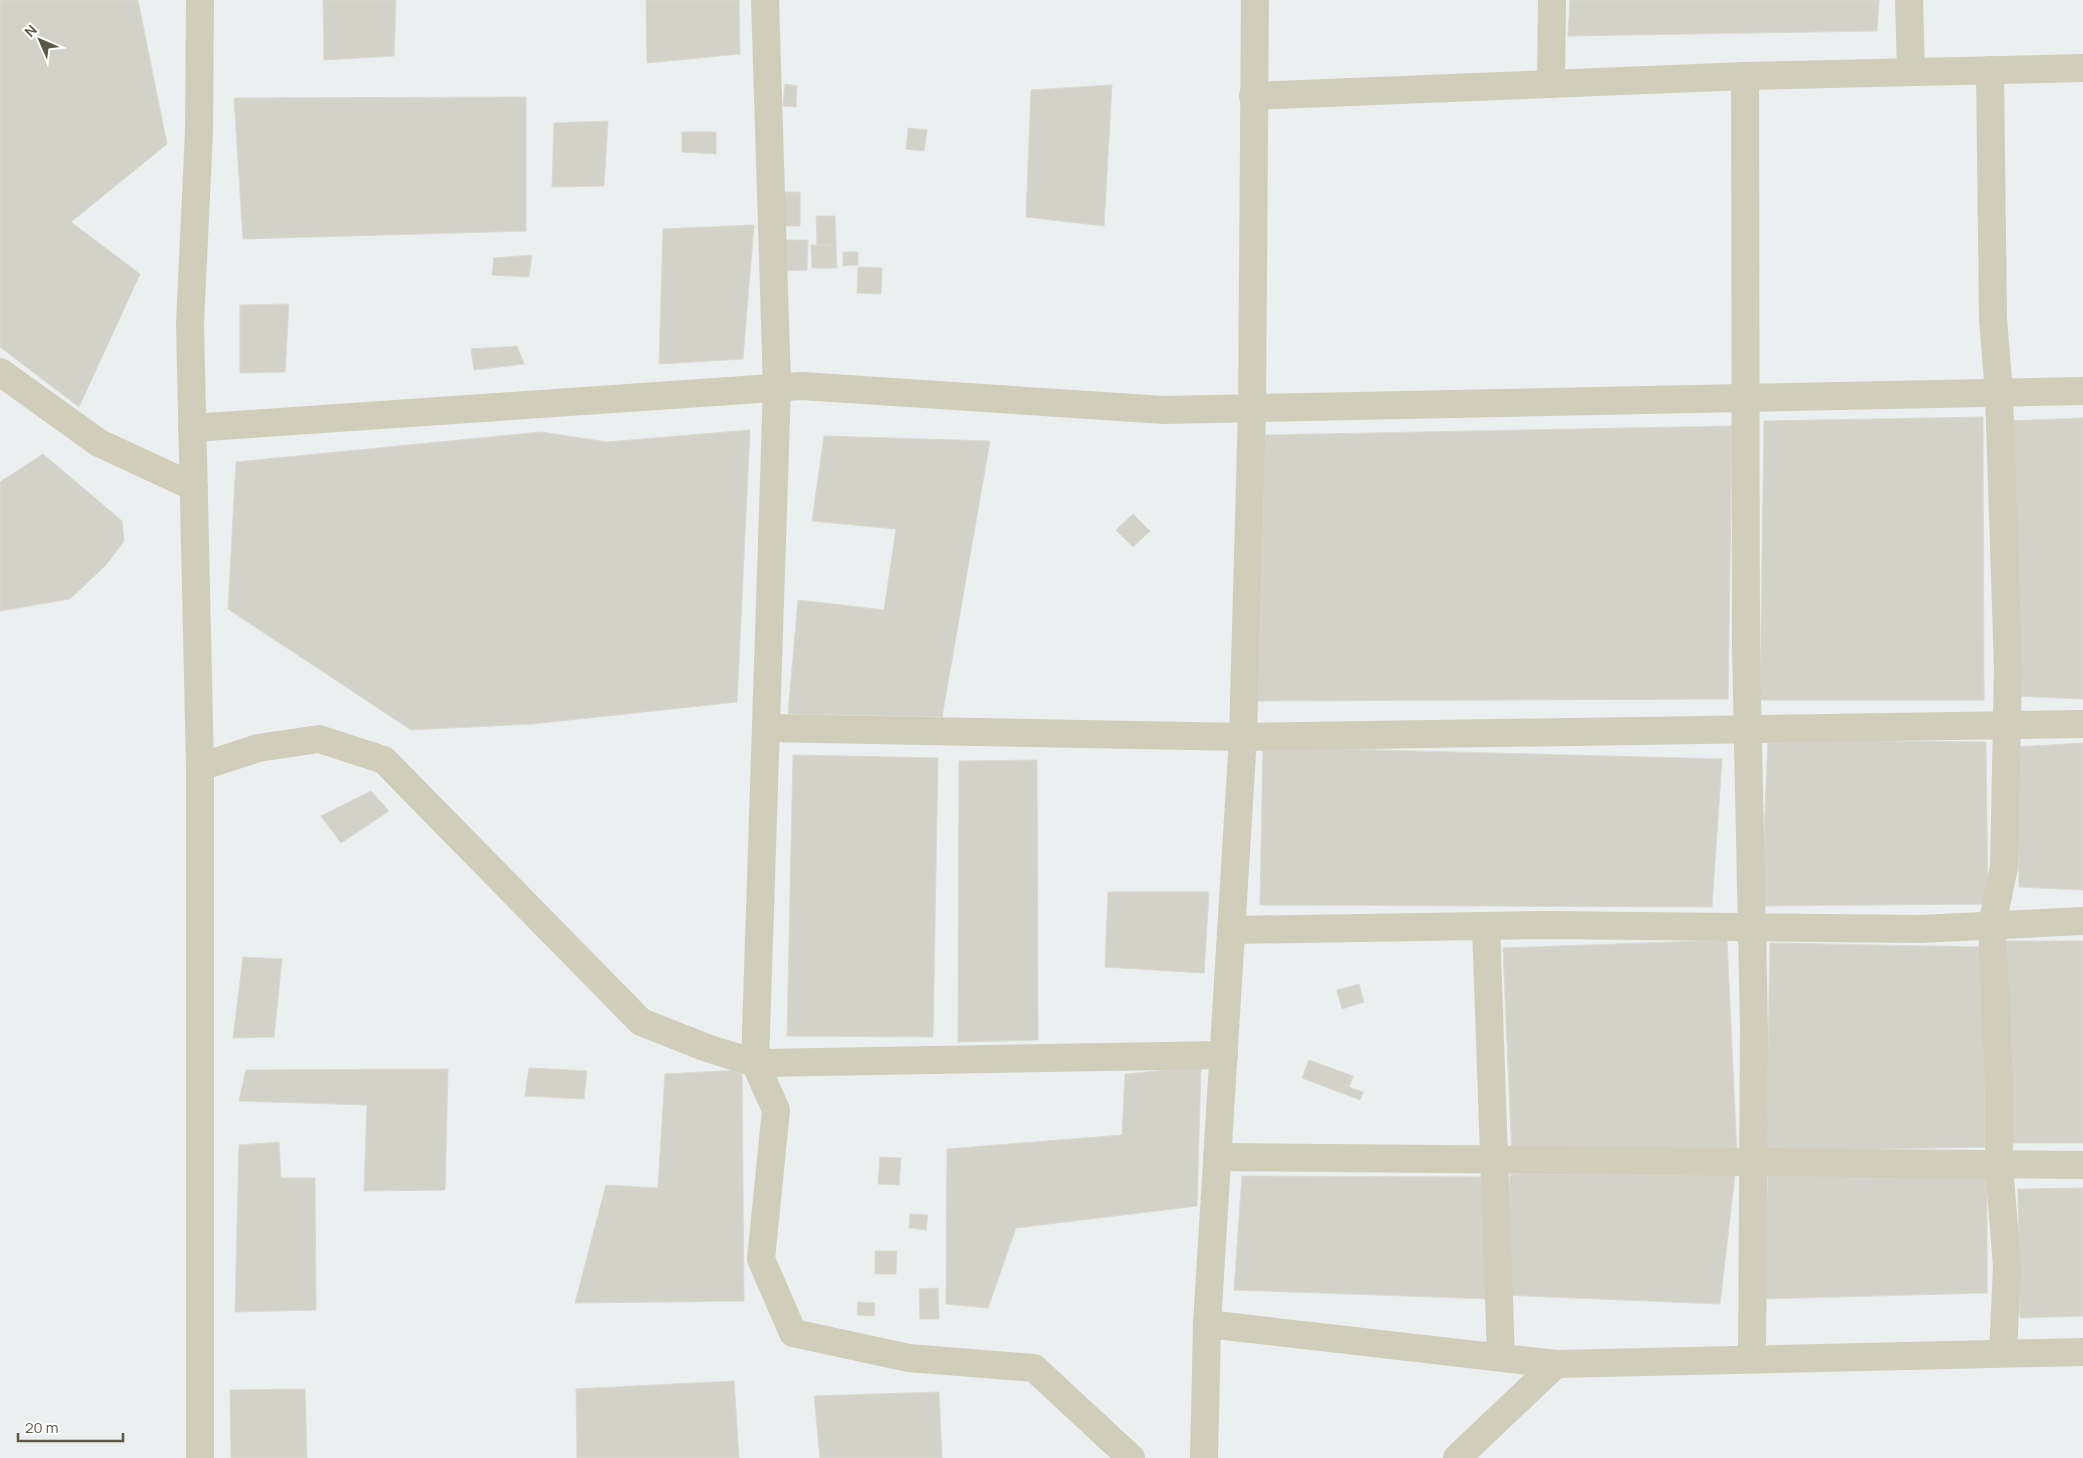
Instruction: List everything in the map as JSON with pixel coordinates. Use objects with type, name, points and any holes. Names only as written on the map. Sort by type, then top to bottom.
[{"type":"street","points":[[200,0],[198,132],[190,323],[200,767],[200,1458]]},
{"type":"street","points":[[765,0],[777,387],[755,1063],[776,1110],[761,1259],[793,1333],[909,1358],[1034,1368],[1131,1458]]},
{"type":"street","points":[[1204,1458],[1207,1324],[1243,737],[1252,409],[1255,0]]},
{"type":"street","points":[[1550,84],[1552,0]]},
{"type":"street","points":[[1909,0],[1911,72]]},
{"type":"street","points":[[1253,96],[1745,76],[2083,68]]},
{"type":"street","points":[[1990,70],[1993,319],[1999,393],[2008,669],[2004,867],[1992,925],[1999,1082],[1999,1164],[2007,1267],[2003,1353]]},
{"type":"street","points":[[1745,76],[1748,729],[1754,928],[1752,1359]]},
{"type":"street","points":[[0,372],[99,442],[194,487]]},
{"type":"street","points":[[192,428],[802,386],[1164,410],[2083,392]]},
{"type":"street","points":[[766,728],[1243,737],[2083,724]]},
{"type":"street","points":[[200,767],[258,748],[319,739],[384,760],[641,1022],[707,1048],[755,1063],[1224,1055]]},
{"type":"street","points":[[1232,930],[1486,926],[1920,929],[2083,921]]},
{"type":"street","points":[[1486,926],[1501,1357]]},
{"type":"street","points":[[1218,1157],[2083,1165]]},
{"type":"street","points":[[1207,1324],[1556,1364],[2083,1352]]},
{"type":"street","points":[[1457,1458],[1556,1364]]},
{"type":"building","points":[[0,0],[138,0],[167,144],[71,222],[140,274],[79,407],[0,347]]},
{"type":"building","points":[[323,0],[396,0],[394,56],[324,60]]},
{"type":"building","points":[[646,0],[739,0],[740,54],[647,63]]},
{"type":"building","points":[[1570,0],[1879,0],[1877,31],[1568,36]]},
{"type":"building","points":[[785,84],[797,86],[796,107],[783,106]]},
{"type":"building","points":[[1112,85],[1104,226],[1026,217],[1031,90]]},
{"type":"building","points":[[526,97],[526,231],[243,239],[234,98]]},
{"type":"building","points":[[608,121],[604,186],[552,187],[554,123]]},
{"type":"building","points":[[908,128],[927,130],[924,151],[906,149]]},
{"type":"building","points":[[682,132],[716,132],[716,154],[682,152]]},
{"type":"building","points":[[785,192],[800,192],[800,226],[784,226]]},
{"type":"building","points":[[816,216],[835,216],[836,245],[817,245]]},
{"type":"building","points":[[754,225],[743,359],[659,364],[663,229]]},
{"type":"building","points":[[784,240],[808,240],[807,270],[784,271]]},
{"type":"building","points":[[811,245],[836,245],[837,268],[812,268]]},
{"type":"building","points":[[843,252],[858,252],[858,265],[843,266]]},
{"type":"building","points":[[532,255],[529,277],[492,275],[494,258]]},
{"type":"building","points":[[858,267],[882,268],[881,294],[857,293]]},
{"type":"building","points":[[289,304],[285,372],[240,373],[240,305]]},
{"type":"building","points":[[517,346],[524,364],[474,370],[471,349]]},
{"type":"building","points":[[1983,417],[1984,700],[1760,700],[1764,421]]},
{"type":"building","points":[[2083,418],[2083,699],[2012,696],[2009,421]]},
{"type":"building","points":[[1732,426],[1728,699],[1258,701],[1265,435]]},
{"type":"building","points":[[750,430],[737,702],[532,724],[411,730],[228,609],[236,462],[541,432],[607,442]]},
{"type":"building","points":[[824,436],[990,441],[942,717],[788,714],[798,600],[884,610],[896,529],[812,521]]},
{"type":"building","points":[[43,454],[122,521],[124,541],[106,565],[70,599],[0,611],[0,482]]},
{"type":"building","points":[[1133,514],[1150,531],[1133,547],[1116,530]]},
{"type":"building","points":[[1768,740],[1986,742],[1988,904],[1761,906]]},
{"type":"building","points":[[2083,743],[2083,890],[2019,887],[2016,747]]},
{"type":"building","points":[[1263,747],[1722,759],[1712,907],[1260,905]]},
{"type":"building","points":[[793,755],[938,758],[933,1037],[787,1036]]},
{"type":"building","points":[[1037,760],[1038,1040],[958,1042],[959,761]]},
{"type":"building","points":[[371,791],[389,811],[341,843],[321,816]]},
{"type":"building","points":[[1108,892],[1209,892],[1204,973],[1105,967]]},
{"type":"building","points":[[1727,940],[1737,1156],[1512,1158],[1503,948]]},
{"type":"building","points":[[2007,941],[2083,941],[2083,1143],[2006,1143]]},
{"type":"building","points":[[1770,943],[1984,947],[1990,1147],[1766,1151]]},
{"type":"building","points":[[243,957],[282,959],[274,1037],[233,1038]]},
{"type":"building","points":[[1359,984],[1364,1002],[1342,1009],[1337,990]]},
{"type":"building","points":[[1309,1060],[1353,1076],[1349,1087],[1363,1092],[1360,1100],[1302,1078]]},
{"type":"building","points":[[1201,1067],[1197,1206],[1016,1228],[988,1308],[946,1304],[947,1149],[1122,1135],[1125,1074]]},
{"type":"building","points":[[529,1068],[587,1071],[584,1099],[525,1096]]},
{"type":"building","points":[[448,1069],[445,1190],[364,1191],[367,1105],[239,1101],[246,1070]]},
{"type":"building","points":[[742,1070],[744,1301],[575,1303],[606,1185],[658,1188],[665,1074]]},
{"type":"building","points":[[279,1142],[281,1178],[315,1178],[316,1310],[235,1312],[239,1145]]},
{"type":"building","points":[[880,1157],[901,1158],[899,1185],[878,1184]]},
{"type":"building","points":[[1768,1169],[1987,1171],[1987,1293],[1762,1299]]},
{"type":"building","points":[[1510,1174],[1735,1175],[1720,1304],[1502,1295]]},
{"type":"building","points":[[1242,1176],[1483,1177],[1490,1299],[1234,1290]]},
{"type":"building","points":[[2083,1188],[2083,1316],[2020,1318],[2018,1189]]},
{"type":"building","points":[[910,1214],[928,1215],[926,1230],[909,1228]]},
{"type":"building","points":[[875,1251],[897,1251],[896,1274],[875,1274]]},
{"type":"building","points":[[938,1288],[939,1319],[920,1319],[919,1289]]},
{"type":"building","points":[[858,1302],[875,1303],[874,1316],[857,1315]]},
{"type":"building","points":[[734,1381],[739,1458],[577,1458],[576,1389]]},
{"type":"building","points":[[305,1389],[307,1458],[231,1458],[230,1390]]},
{"type":"building","points":[[939,1392],[942,1458],[820,1458],[814,1396]]}]
